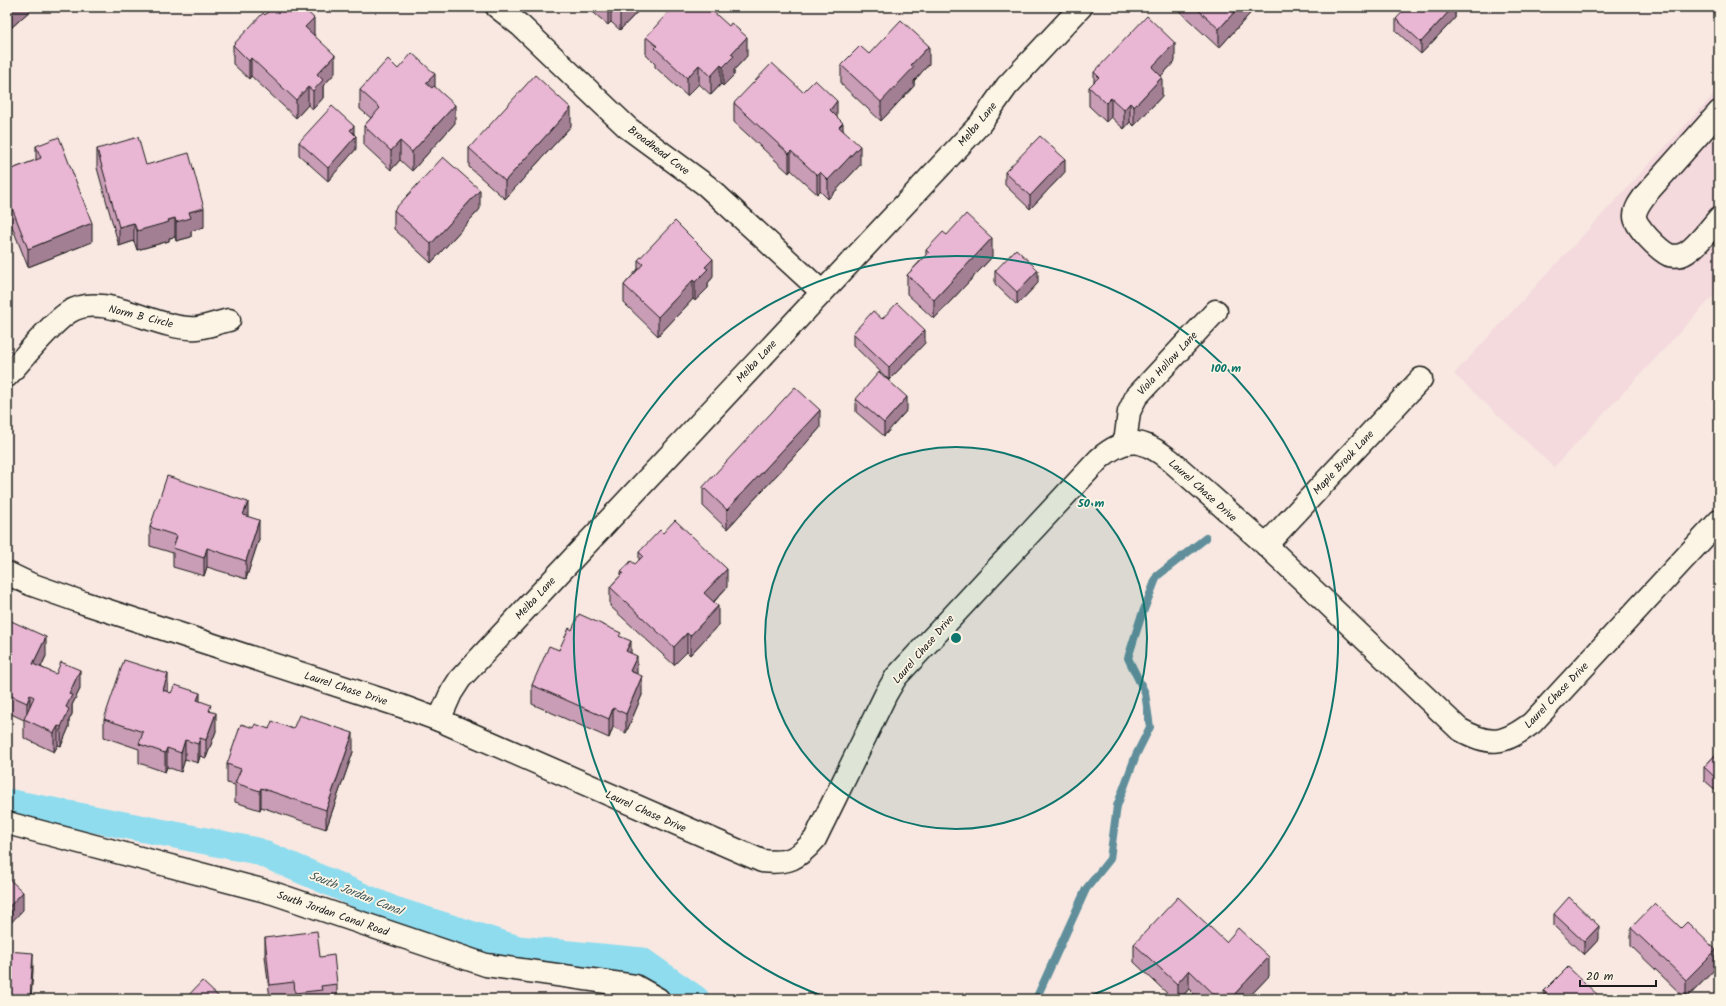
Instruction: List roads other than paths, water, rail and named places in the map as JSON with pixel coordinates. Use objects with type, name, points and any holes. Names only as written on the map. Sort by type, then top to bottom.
[{"type":"street","name":"Broadhead Cove","points":[[497,7],[521,26],[628,128],[707,186],[821,291]]},
{"type":"street","name":"Melba Lane","points":[[439,720],[451,693],[460,679],[821,291],[980,124],[1007,86],[1081,7]]},
{"type":"street","points":[[1719,112],[1646,194],[1638,206],[1634,216],[1637,226],[1657,246],[1670,255],[1681,255],[1691,248],[1719,218]]},
{"type":"street","name":"Norm B Circle","points":[[7,376],[69,312],[84,306],[100,306],[163,324],[196,328],[229,320]]},
{"type":"street","name":"Viola Hollow Lane","points":[[1126,444],[1129,412],[1136,397],[1216,311]]},
{"type":"street","name":"Maple Brook Lane","points":[[1266,545],[1421,379]]},
{"type":"street","name":"Laurel Chase Drive","points":[[7,573],[30,584],[84,603],[402,706],[439,720],[762,861],[778,862],[793,859],[806,850],[815,839],[896,677],[1099,459],[1112,448],[1126,444],[1143,443],[1158,450],[1266,545],[1459,729],[1476,738],[1493,742],[1515,736],[1532,723],[1719,521]]},
{"type":"street","name":"South Jordan Canal Road","points":[[7,823],[273,893],[486,965],[635,986],[658,999]]},
{"type":"waterway","points":[[1036,999],[1086,889],[1110,859],[1117,806],[1136,755],[1150,727],[1145,693],[1128,658],[1140,620],[1157,576],[1206,538]]},
{"type":"waterway","name":"South Jordan Canal","points":[[7,802],[257,851],[394,910],[518,949],[642,961],[696,999]]}]
